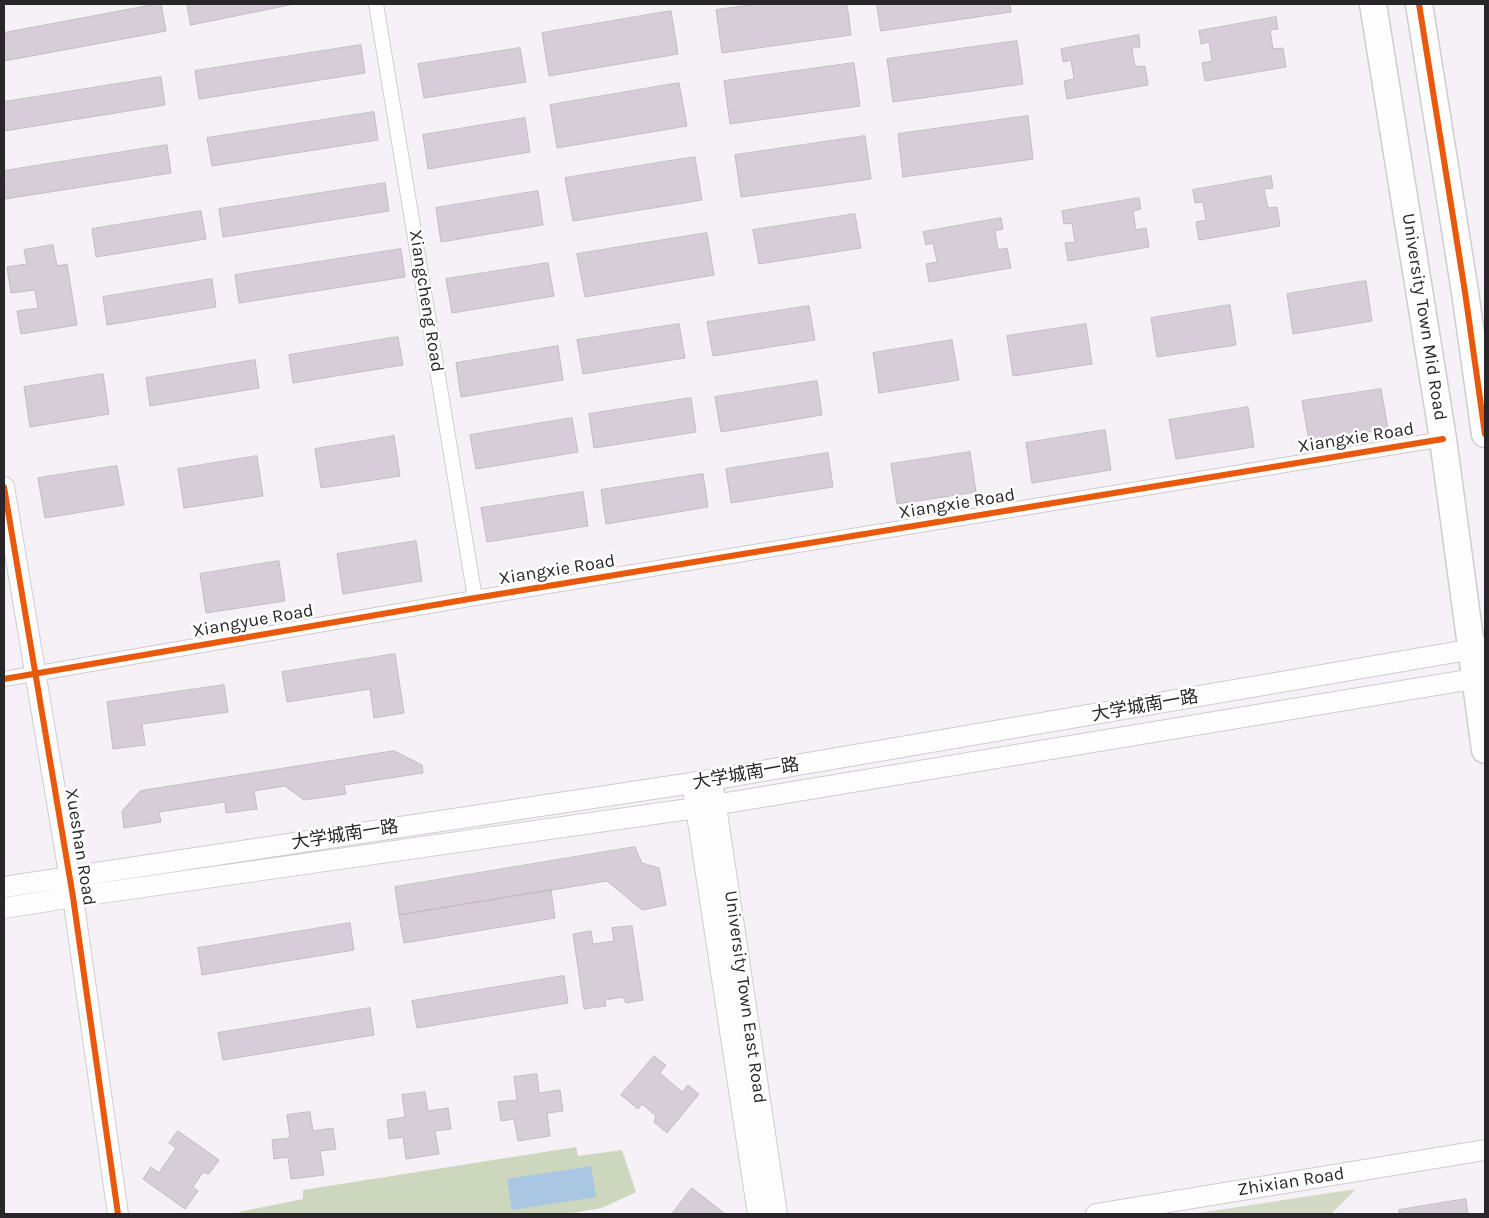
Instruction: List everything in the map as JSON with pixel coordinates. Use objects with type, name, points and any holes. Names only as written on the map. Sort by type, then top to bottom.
[{"type":"highway","name":"University Town Mid Road","points":[[1373,4],[1443,439],[1479,648],[1485,750]]},
{"type":"highway","points":[[1419,4],[1465,292],[1485,434]]},
{"type":"main road","name":"Xueshan Road","points":[[4,486],[70,877],[118,1214]]},
{"type":"main road","name":"大学城南一路","points":[[4,887],[702,782],[1479,648]]},
{"type":"main road","name":"大学城南一路","points":[[4,908],[716,805],[1480,678]]},
{"type":"main road","name":"University Town East Road","points":[[702,782],[716,805],[777,1214]]},
{"type":"main road","name":"University Town East Road","points":[[702,782],[696,808],[758,1214]]},
{"type":"main road","name":"Zhixian Road","points":[[1096,1214],[1485,1150]]},
{"type":"street","name":"Xiangcheng Road","points":[[376,4],[475,598]]},
{"type":"street","name":"Xiangxie Road","points":[[475,598],[1443,439]]},
{"type":"street","name":"Xiangyue Road","points":[[4,679],[475,598]]},
{"type":"green space","points":[[576,1147],[578,1156],[622,1150],[636,1192],[602,1208],[566,1214],[239,1214],[239,1212],[303,1199],[303,1190]]},
{"type":"green space","points":[[1356,1189],[1331,1214],[1192,1214]]},
{"type":"water","points":[[591,1166],[596,1197],[512,1210],[507,1179]]},
{"type":"building","points":[[161,4],[166,31],[4,61],[4,33]]},
{"type":"building","points":[[187,4],[294,4],[191,25]]},
{"type":"building","points":[[758,4],[847,4],[851,35],[722,53],[716,10]]},
{"type":"building","points":[[877,4],[1010,4],[1011,12],[881,31]]},
{"type":"building","points":[[671,11],[678,54],[549,76],[542,33]]},
{"type":"building","points":[[1276,17],[1278,29],[1270,30],[1273,49],[1283,48],[1286,67],[1205,81],[1202,63],[1212,61],[1209,42],[1201,44],[1199,31]]},
{"type":"building","points":[[1139,35],[1140,47],[1132,48],[1135,67],[1145,66],[1148,85],[1067,99],[1064,81],[1074,79],[1071,60],[1063,62],[1061,49]]},
{"type":"building","points":[[1017,41],[1023,84],[893,102],[887,59]]},
{"type":"building","points":[[361,45],[365,73],[199,99],[195,71]]},
{"type":"building","points":[[520,48],[526,82],[424,98],[418,64]]},
{"type":"building","points":[[854,63],[860,106],[730,124],[724,81]]},
{"type":"building","points":[[161,77],[165,105],[4,131],[4,102]]},
{"type":"building","points":[[679,83],[687,126],[557,148],[550,105]]},
{"type":"building","points":[[374,112],[378,140],[212,166],[207,138]]},
{"type":"building","points":[[1028,116],[1033,159],[903,177],[898,134]]},
{"type":"building","points":[[525,118],[530,152],[428,169],[423,135]]},
{"type":"building","points":[[865,136],[871,179],[741,197],[735,155]]},
{"type":"building","points":[[167,145],[171,173],[5,199],[4,171]]},
{"type":"building","points":[[695,157],[702,200],[573,221],[565,178]]},
{"type":"building","points":[[1271,176],[1273,188],[1264,189],[1268,208],[1277,207],[1280,226],[1199,240],[1196,222],[1206,220],[1203,202],[1195,203],[1193,190]]},
{"type":"building","points":[[385,183],[389,211],[223,237],[219,209]]},
{"type":"building","points":[[538,191],[543,225],[441,242],[436,208]]},
{"type":"building","points":[[1139,198],[1141,209],[1133,211],[1136,230],[1146,228],[1149,247],[1068,261],[1065,243],[1075,242],[1072,223],[1064,224],[1062,211]]},
{"type":"building","points":[[201,211],[206,239],[96,257],[92,229]]},
{"type":"building","points":[[855,214],[861,248],[759,264],[753,230]]},
{"type":"building","points":[[1001,218],[1003,229],[995,231],[998,250],[1007,248],[1011,268],[929,282],[926,264],[937,262],[933,243],[926,245],[923,232]]},
{"type":"building","points":[[707,233],[714,275],[585,297],[577,254]]},
{"type":"building","points":[[53,245],[57,266],[67,264],[77,325],[21,334],[17,311],[38,308],[35,290],[11,293],[7,267],[27,264],[24,250]]},
{"type":"building","points":[[401,249],[405,277],[239,303],[235,275]]},
{"type":"building","points":[[548,263],[554,296],[452,313],[446,279]]},
{"type":"building","points":[[212,279],[216,307],[107,325],[103,297]]},
{"type":"building","points":[[1366,281],[1372,321],[1293,334],[1287,294]]},
{"type":"building","points":[[1230,305],[1236,345],[1157,357],[1151,318]]},
{"type":"building","points":[[809,306],[815,340],[713,356],[707,322]]},
{"type":"building","points":[[679,324],[685,358],[583,374],[577,340]]},
{"type":"building","points":[[1086,324],[1092,364],[1013,376],[1007,336]]},
{"type":"building","points":[[398,337],[403,365],[293,383],[289,355]]},
{"type":"building","points":[[952,340],[959,380],[879,393],[873,353]]},
{"type":"building","points":[[558,346],[563,380],[461,397],[456,363]]},
{"type":"building","points":[[255,360],[259,388],[150,406],[146,378]]},
{"type":"building","points":[[103,374],[109,414],[30,427],[24,387]]},
{"type":"building","points":[[817,381],[822,415],[721,432],[715,397]]},
{"type":"building","points":[[1381,389],[1388,429],[1309,441],[1302,401]]},
{"type":"building","points":[[691,398],[696,432],[594,448],[589,414]]},
{"type":"building","points":[[1248,407],[1254,447],[1176,459],[1169,420]]},
{"type":"building","points":[[572,418],[578,452],[476,469],[470,435]]},
{"type":"building","points":[[1105,430],[1111,470],[1032,483],[1026,443]]},
{"type":"building","points":[[394,436],[400,476],[321,488],[315,449]]},
{"type":"building","points":[[970,452],[976,492],[897,504],[891,464]]},
{"type":"building","points":[[828,453],[833,487],[731,503],[726,469]]},
{"type":"building","points":[[257,456],[263,496],[184,508],[178,469]]},
{"type":"building","points":[[117,466],[124,505],[45,518],[38,478]]},
{"type":"building","points":[[703,474],[708,507],[606,524],[601,490]]},
{"type":"building","points":[[583,492],[588,526],[487,542],[481,508]]},
{"type":"building","points":[[416,541],[422,581],[343,594],[337,554]]},
{"type":"building","points":[[279,561],[285,601],[206,613],[200,574]]},
{"type":"building","points":[[395,654],[404,713],[374,718],[370,689],[287,702],[282,672]]},
{"type":"building","points":[[224,685],[228,712],[142,724],[145,745],[113,749],[107,702]]},
{"type":"building","points":[[394,751],[422,765],[423,773],[344,785],[346,794],[304,800],[285,786],[254,791],[257,809],[226,813],[225,802],[159,812],[161,822],[124,828],[122,811],[140,791]]},
{"type":"building","points":[[635,847],[642,863],[659,868],[666,905],[642,910],[607,881],[399,915],[395,887]]},
{"type":"building","points":[[551,890],[555,918],[404,943],[399,915]]},
{"type":"building","points":[[350,923],[354,950],[202,975],[198,948]]},
{"type":"building","points":[[632,926],[643,1000],[626,1003],[623,997],[605,1000],[606,1006],[584,1009],[573,934],[591,931],[593,944],[614,941],[612,928]]},
{"type":"building","points":[[564,976],[568,1003],[417,1028],[412,1001]]},
{"type":"building","points":[[370,1008],[374,1035],[223,1060],[218,1033]]},
{"type":"building","points":[[654,1056],[666,1065],[660,1073],[682,1092],[688,1085],[699,1094],[667,1133],[654,1122],[656,1116],[642,1104],[638,1109],[621,1095]]},
{"type":"building","points":[[537,1074],[539,1093],[560,1090],[563,1111],[547,1113],[550,1136],[518,1141],[514,1119],[501,1121],[498,1102],[517,1100],[514,1077]]},
{"type":"building","points":[[425,1092],[428,1111],[448,1108],[451,1129],[435,1131],[439,1154],[406,1159],[403,1137],[389,1139],[387,1120],[405,1117],[402,1095]]},
{"type":"building","points":[[310,1112],[313,1131],[333,1128],[336,1149],[320,1151],[324,1175],[291,1179],[288,1157],[274,1159],[272,1140],[290,1138],[287,1115]]},
{"type":"building","points":[[178,1131],[219,1160],[209,1174],[203,1172],[193,1187],[198,1191],[185,1209],[143,1179],[151,1167],[159,1173],[176,1148],[169,1143]]},
{"type":"building","points":[[692,1188],[724,1213],[672,1214]]},
{"type":"building","points":[[1466,1199],[1468,1214],[1399,1214],[1399,1210]]},
{"type":"cycle path","points":[[1419,4],[1465,292],[1485,434]]},
{"type":"cycle path","points":[[4,679],[475,598],[1443,439]]},
{"type":"cycle path","points":[[4,487],[73,897],[118,1214]]}]
